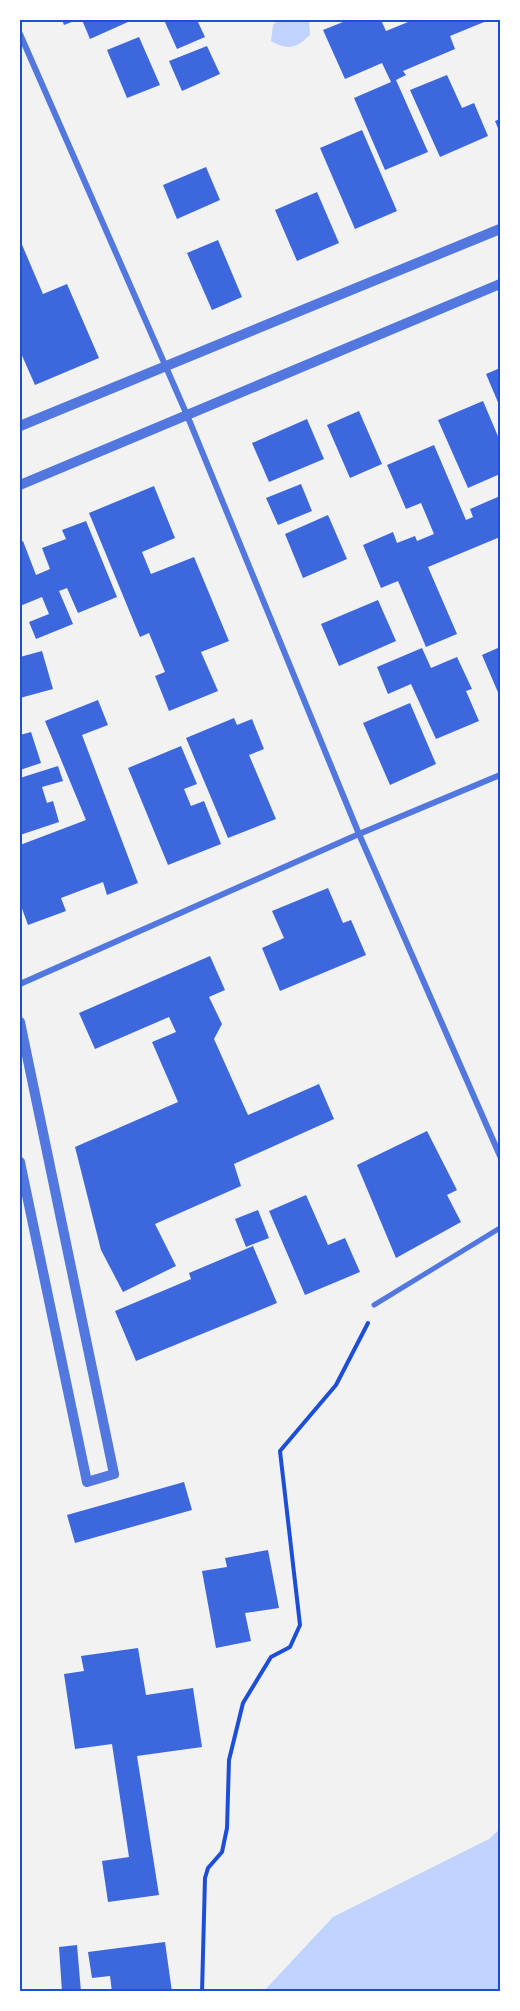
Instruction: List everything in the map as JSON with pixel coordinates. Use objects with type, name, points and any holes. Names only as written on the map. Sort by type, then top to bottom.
[{"type":"street","points":[[20,34],[187,415],[359,834],[501,1156]]},
{"type":"street","points":[[20,426],[164,365],[501,229]]},
{"type":"street","points":[[20,485],[501,284]]},
{"type":"street","points":[[20,984],[359,834],[501,775]]},
{"type":"street","points":[[20,1022],[114,1474],[87,1482],[20,1162]]},
{"type":"street","points":[[374,1305],[501,1228]]},
{"type":"path","points":[[202,1992],[205,1878],[208,1868],[222,1852],[226,1828],[229,1760],[243,1703],[271,1657],[290,1647],[300,1625],[280,1451],[336,1385],[367,1327],[374,1305]]},
{"type":"water","points":[[278,20],[309,20],[310,35],[292,47],[277,44],[271,41],[273,25]]},
{"type":"water","points":[[500,1829],[500,1991],[264,1991],[333,1917],[489,1839]]},
{"type":"building","points":[[62,20],[77,20],[64,25]]},
{"type":"building","points":[[82,20],[127,20],[128,22],[90,39]]},
{"type":"building","points":[[164,20],[197,20],[205,37],[177,49]]},
{"type":"building","points":[[348,20],[381,20],[386,31],[413,20],[489,20],[450,36],[455,49],[403,71],[406,75],[396,80],[428,152],[385,170],[354,98],[391,82],[382,63],[345,79],[323,30]]},
{"type":"building","points":[[139,37],[160,85],[127,98],[107,50]]},
{"type":"building","points":[[207,46],[220,74],[182,91],[169,61]]},
{"type":"building","points":[[447,75],[462,108],[474,103],[488,136],[440,157],[410,90]]},
{"type":"building","points":[[500,119],[500,133],[495,121]]},
{"type":"building","points":[[362,130],[397,211],[355,229],[320,148]]},
{"type":"building","points":[[206,167],[220,200],[177,219],[163,185]]},
{"type":"building","points":[[317,192],[339,243],[297,261],[275,210]]},
{"type":"building","points":[[20,240],[43,294],[67,284],[99,358],[35,385],[20,351]]},
{"type":"building","points":[[218,240],[242,297],[212,310],[187,253]]},
{"type":"building","points":[[500,368],[500,407],[486,374]]},
{"type":"building","points":[[483,401],[500,441],[500,474],[468,488],[438,420]]},
{"type":"building","points":[[359,411],[382,464],[350,478],[327,425]]},
{"type":"building","points":[[307,419],[324,459],[269,482],[252,443]]},
{"type":"building","points":[[434,445],[466,520],[473,517],[470,509],[500,496],[500,537],[428,567],[457,634],[426,647],[398,581],[381,588],[363,545],[393,532],[397,543],[415,536],[417,541],[434,534],[421,503],[406,509],[387,465]]},
{"type":"building","points":[[301,484],[312,511],[278,525],[266,498]]},
{"type":"building","points":[[154,486],[175,538],[142,552],[151,574],[194,557],[229,641],[201,652],[218,691],[169,711],[155,676],[165,672],[149,633],[140,637],[89,513]]},
{"type":"building","points":[[328,515],[347,559],[303,578],[285,534]]},
{"type":"building","points":[[86,521],[117,597],[78,613],[67,588],[59,591],[73,624],[36,639],[29,622],[49,614],[42,597],[20,606],[20,543],[23,541],[36,575],[50,569],[42,548],[66,539],[62,530]]},
{"type":"building","points":[[378,600],[396,641],[339,666],[321,624]]},
{"type":"building","points":[[500,647],[500,697],[482,655]]},
{"type":"building","points":[[422,648],[431,668],[457,657],[472,689],[466,691],[479,721],[436,739],[411,684],[388,694],[377,667]]},
{"type":"building","points":[[42,651],[53,689],[20,698],[20,657]]},
{"type":"building","points":[[98,700],[108,725],[82,735],[138,883],[107,895],[103,882],[61,898],[66,911],[28,925],[20,903],[20,845],[86,820],[45,721]]},
{"type":"building","points":[[410,703],[436,764],[390,785],[363,723]]},
{"type":"building","points":[[234,718],[237,725],[252,719],[264,749],[249,755],[276,819],[228,838],[186,738]]},
{"type":"building","points":[[31,732],[41,763],[20,770],[20,735]]},
{"type":"building","points":[[181,746],[197,784],[184,789],[191,806],[204,801],[221,844],[168,865],[128,768]]},
{"type":"building","points":[[58,766],[63,781],[42,787],[47,803],[53,801],[59,822],[20,835],[20,778]]},
{"type":"building","points":[[328,888],[343,923],[351,920],[366,955],[280,991],[262,948],[284,938],[272,911]]},
{"type":"building","points":[[210,956],[225,990],[209,997],[222,1024],[214,1039],[248,1115],[319,1084],[334,1119],[234,1164],[241,1186],[155,1224],[176,1266],[123,1292],[101,1250],[75,1147],[178,1102],[152,1042],[176,1032],[169,1017],[95,1049],[79,1013]]},
{"type":"building","points":[[427,1131],[457,1190],[447,1195],[461,1222],[396,1258],[357,1165]]},
{"type":"building","points":[[306,1195],[328,1245],[345,1238],[360,1272],[305,1295],[269,1211]]},
{"type":"building","points":[[258,1210],[269,1238],[246,1247],[235,1219]]},
{"type":"building","points":[[253,1246],[277,1303],[136,1361],[115,1311],[191,1279],[189,1273]]},
{"type":"building","points":[[184,1482],[192,1510],[75,1543],[67,1515]]},
{"type":"building","points":[[268,1550],[279,1608],[245,1613],[251,1641],[216,1648],[202,1571],[227,1567],[225,1558]]},
{"type":"building","points":[[138,1648],[146,1695],[193,1688],[202,1747],[137,1756],[159,1895],[108,1902],[102,1861],[129,1857],[112,1744],[75,1749],[64,1674],[84,1671],[81,1656]]},
{"type":"building","points":[[165,1942],[172,1992],[112,1992],[110,1976],[92,1978],[88,1952]]},
{"type":"building","points":[[77,1945],[81,1992],[62,1992],[59,1947]]}]
